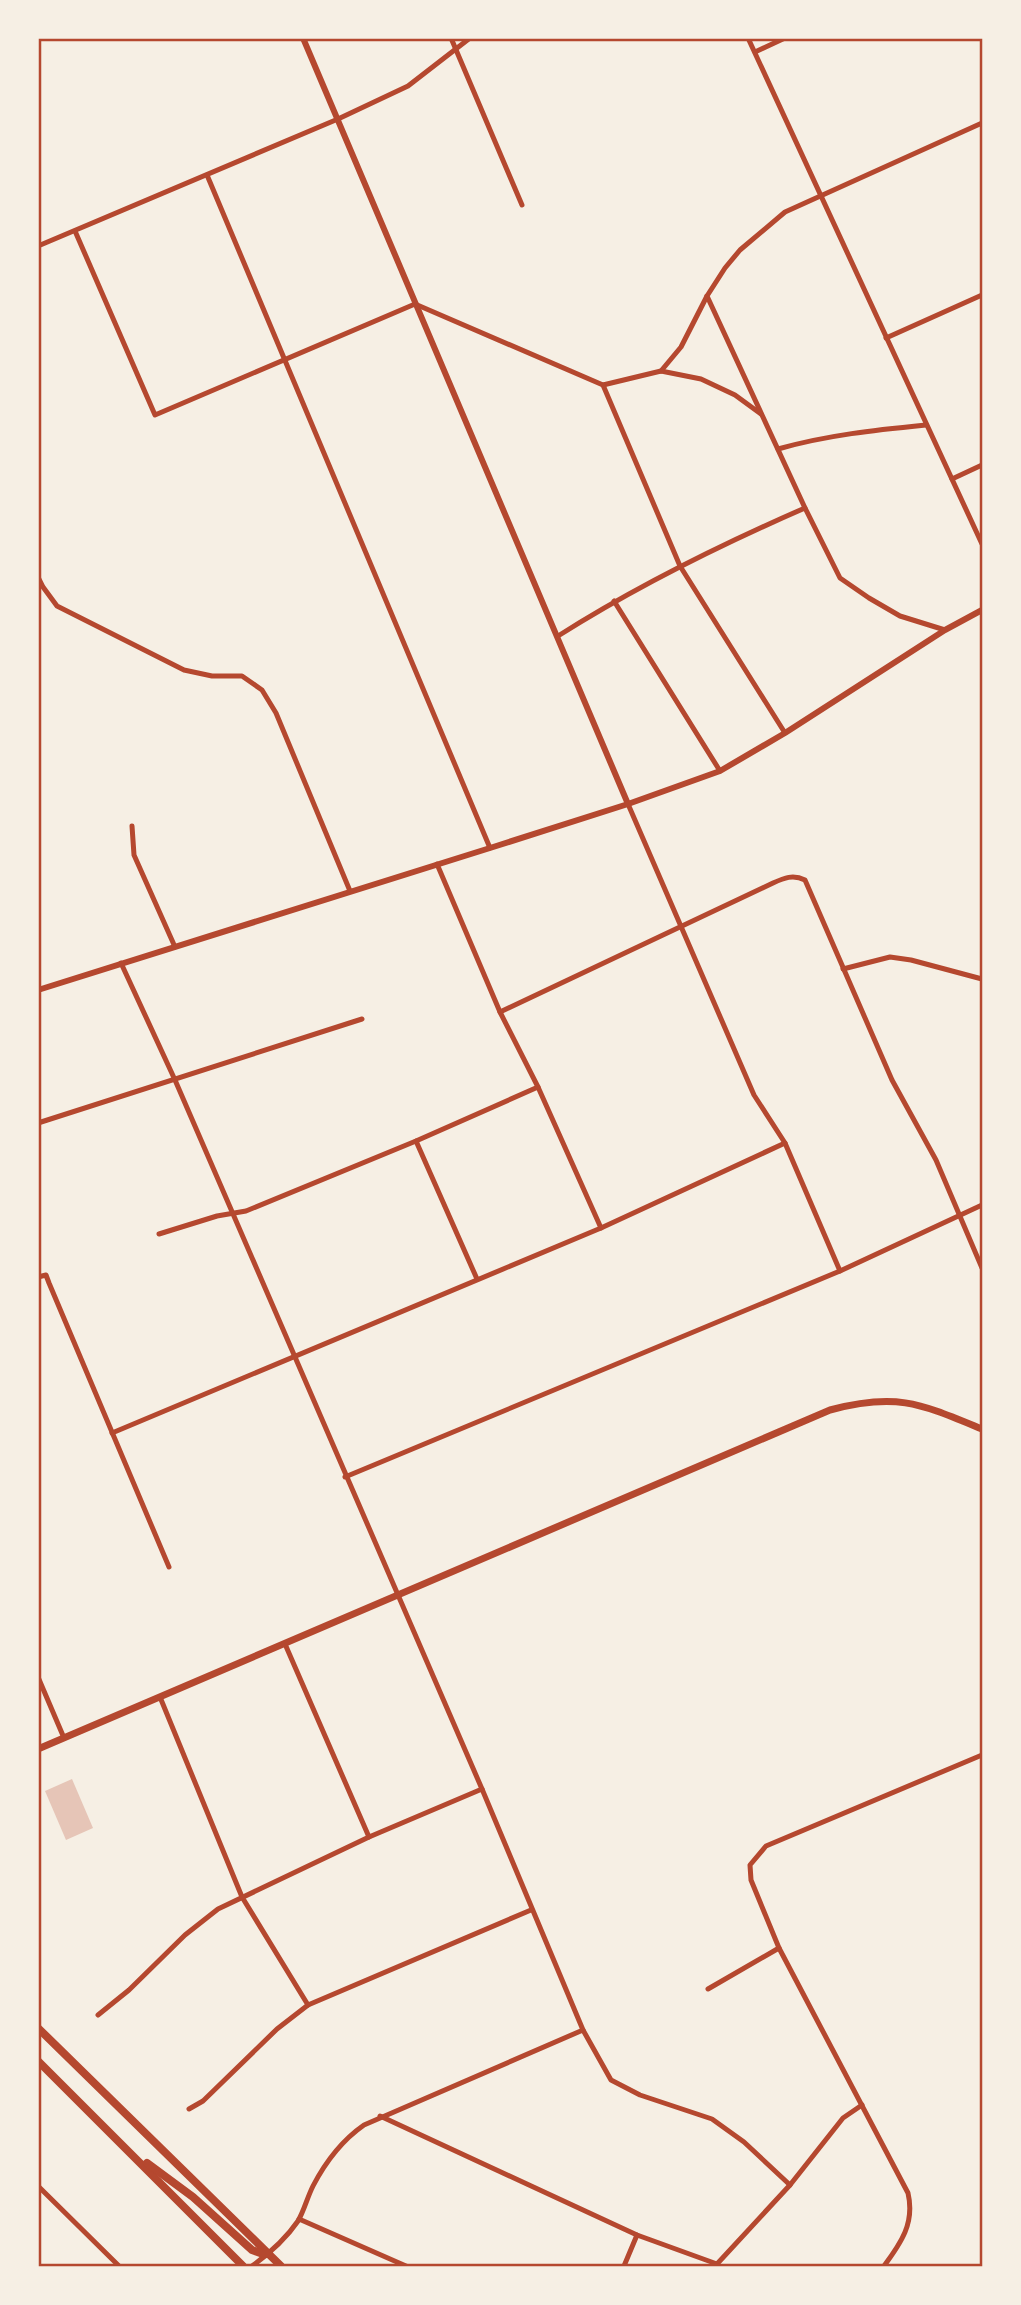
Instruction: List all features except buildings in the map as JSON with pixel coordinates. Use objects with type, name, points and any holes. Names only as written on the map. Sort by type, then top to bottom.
[{"type":"main road","points":[[38,1749],[830,1410],[860,1402],[891,1400],[936,1410],[982,1429]]},
{"type":"main road","points":[[38,2028],[281,2266]]},
{"type":"main road","points":[[38,2062],[243,2266]]},
{"type":"main road","points":[[128,2150],[185,2191],[252,2250],[269,2254]]},
{"type":"street","points":[[303,38],[680,925],[754,1094],[785,1143],[840,1271]]},
{"type":"street","points":[[451,38],[522,205]]},
{"type":"street","points":[[38,246],[338,119],[408,86],[470,38]]},
{"type":"street","points":[[748,38],[982,544]]},
{"type":"street","points":[[755,52],[785,38]]},
{"type":"street","points":[[661,371],[681,347],[707,296],[725,268],[757,233],[785,212],[982,123]]},
{"type":"street","points":[[207,175],[490,848]]},
{"type":"street","points":[[75,231],[155,415],[415,303],[603,385],[661,371],[701,379],[735,395],[761,414]]},
{"type":"street","points":[[886,338],[982,295]]},
{"type":"street","points":[[707,296],[805,508],[841,578],[900,616],[945,630]]},
{"type":"street","points":[[603,385],[680,566],[785,733]]},
{"type":"street","points":[[778,449],[826,436],[926,425]]},
{"type":"street","points":[[952,479],[982,465]]},
{"type":"street","points":[[558,636],[614,601],[680,566],[805,508]]},
{"type":"street","points":[[38,577],[57,606],[68,612],[184,670],[212,676],[242,676],[262,690],[276,713],[350,891]]},
{"type":"street","points":[[614,601],[720,771]]},
{"type":"street","points":[[38,990],[628,804],[720,771],[785,733],[945,630],[982,610]]},
{"type":"street","points":[[132,826],[134,855],[175,947]]},
{"type":"street","points":[[437,864],[500,1012],[538,1087],[601,1228]]},
{"type":"street","points":[[500,1012],[680,925],[788,876],[798,876],[805,880],[892,1080],[924,1135],[982,1268]]},
{"type":"street","points":[[843,969],[890,957],[982,979]]},
{"type":"street","points":[[121,963],[175,1080],[482,1789],[583,2031],[611,2080],[640,2095],[712,2119],[744,2142],[790,2185]]},
{"type":"street","points":[[38,1123],[362,1019]]},
{"type":"street","points":[[159,1234],[214,1216],[246,1211],[538,1087]]},
{"type":"street","points":[[416,1141],[477,1279]]},
{"type":"street","points":[[113,1433],[601,1228],[785,1143]]},
{"type":"street","points":[[345,1477],[840,1271],[982,1205]]},
{"type":"street","points":[[42,1276],[113,1433],[169,1567]]},
{"type":"street","points":[[285,1644],[369,1837]]},
{"type":"street","points":[[38,1677],[64,1738]]},
{"type":"street","points":[[160,1697],[242,1897],[308,2005]]},
{"type":"street","points":[[884,2266],[902,2242],[907,2230],[911,2207],[902,2179],[779,1948],[751,1880],[750,1865],[766,1846],[982,1755]]},
{"type":"street","points":[[98,2015],[129,1990],[185,1935],[218,1909],[369,1837],[482,1789]]},
{"type":"street","points":[[189,2109],[203,2101],[268,2038],[308,2005],[531,1910]]},
{"type":"street","points":[[708,1989],[779,1948]]},
{"type":"street","points":[[252,2266],[283,2242],[299,2219],[312,2188],[333,2153],[352,2134],[380,2116],[583,2031]]},
{"type":"street","points":[[380,2116],[637,2235],[717,2264],[790,2185],[843,2118],[862,2105]]},
{"type":"street","points":[[38,2186],[120,2266]]},
{"type":"street","points":[[299,2219],[406,2266]]},
{"type":"street","points":[[624,2266],[637,2235]]}]
